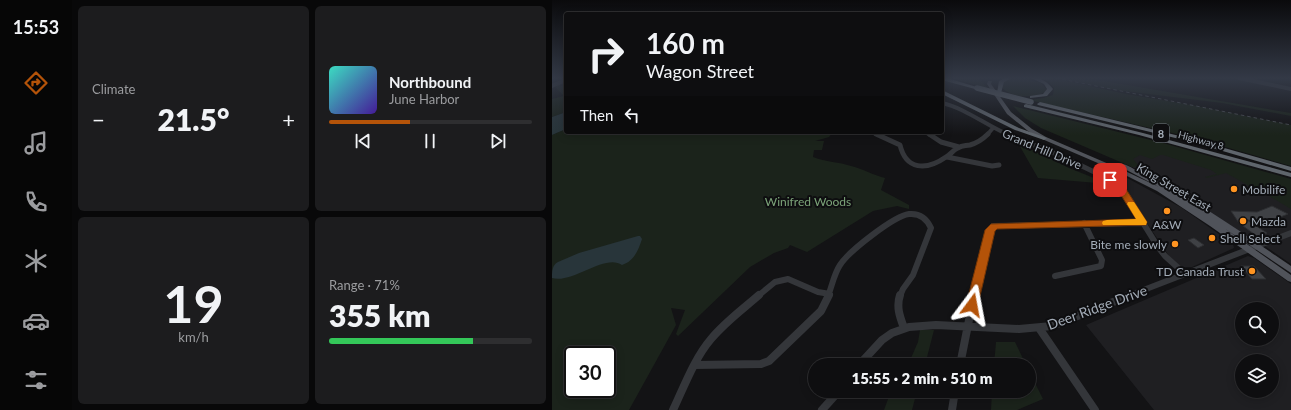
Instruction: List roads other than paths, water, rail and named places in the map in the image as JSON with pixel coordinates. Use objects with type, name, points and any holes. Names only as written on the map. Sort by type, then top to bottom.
[{"type":"highway","points":[[953,97],[1017,128],[1044,138]]},
{"type":"highway","name":"Highway 8","points":[[1006,97],[1194,141],[1291,169]]},
{"type":"highway","points":[[1015,97],[1029,102],[1039,97]]},
{"type":"highway","name":"Highway 8","points":[[1029,102],[1291,175]]},
{"type":"main road","name":"King Street East","points":[[998,97],[1014,118],[1030,130],[1044,138],[1107,164],[1159,190],[1252,248],[1291,270]]},
{"type":"main road","name":"King Street East","points":[[1003,97],[1014,112],[1031,126],[1119,164],[1166,188],[1212,216],[1291,279]]},
{"type":"street","name":"Grand Hill Drive","points":[[944,103],[951,105],[993,128],[1054,153],[1115,183],[1123,190],[1165,256],[1185,274]]},
{"type":"street","name":"Grand Hill Drive","points":[[876,134],[900,145],[904,158],[910,162],[921,166],[929,166],[936,164],[959,147],[978,142],[986,138],[993,128]]},
{"type":"street","points":[[929,134],[941,142],[959,147]]},
{"type":"street","points":[[947,157],[992,166],[999,165]]},
{"type":"street","points":[[695,364],[752,364],[768,361],[821,311],[830,294],[840,267],[852,252],[903,216],[912,214],[923,217],[930,224],[930,231],[913,275],[903,289],[898,301],[898,309],[904,328]]},
{"type":"street","points":[[961,358],[967,326],[992,228],[998,225],[1142,222]]},
{"type":"street","points":[[1055,276],[1101,266],[1102,260],[1084,224]]},
{"type":"street","name":"Deer Ridge Drive","points":[[864,358],[882,340],[892,333],[904,328],[923,325],[1022,329],[1039,328],[1065,322],[1291,233]]},
{"type":"street","points":[[672,410],[695,364],[710,340],[722,327],[775,282],[788,280],[818,292],[830,294]]},
{"type":"street","points":[[1039,328],[1095,410]]},
{"type":"street","points":[[822,410],[832,398]]},
{"type":"street","points":[[952,410],[954,398]]},
{"type":"railway","points":[[1152,97],[1291,125]]},
{"type":"place","name":"Mobilife","points":[[1234,189]]},
{"type":"place","name":"A&W","points":[[1167,211]]},
{"type":"place","name":"Mazda","points":[[1243,221]]},
{"type":"place","name":"Shell Select","points":[[1212,238]]},
{"type":"place","name":"Bite me slowly","points":[[1175,244]]},
{"type":"place","name":"TD Canada Trust","points":[[1252,271]]},
{"type":"park label","name":"Winifred Woods","points":[[808,201]]}]
